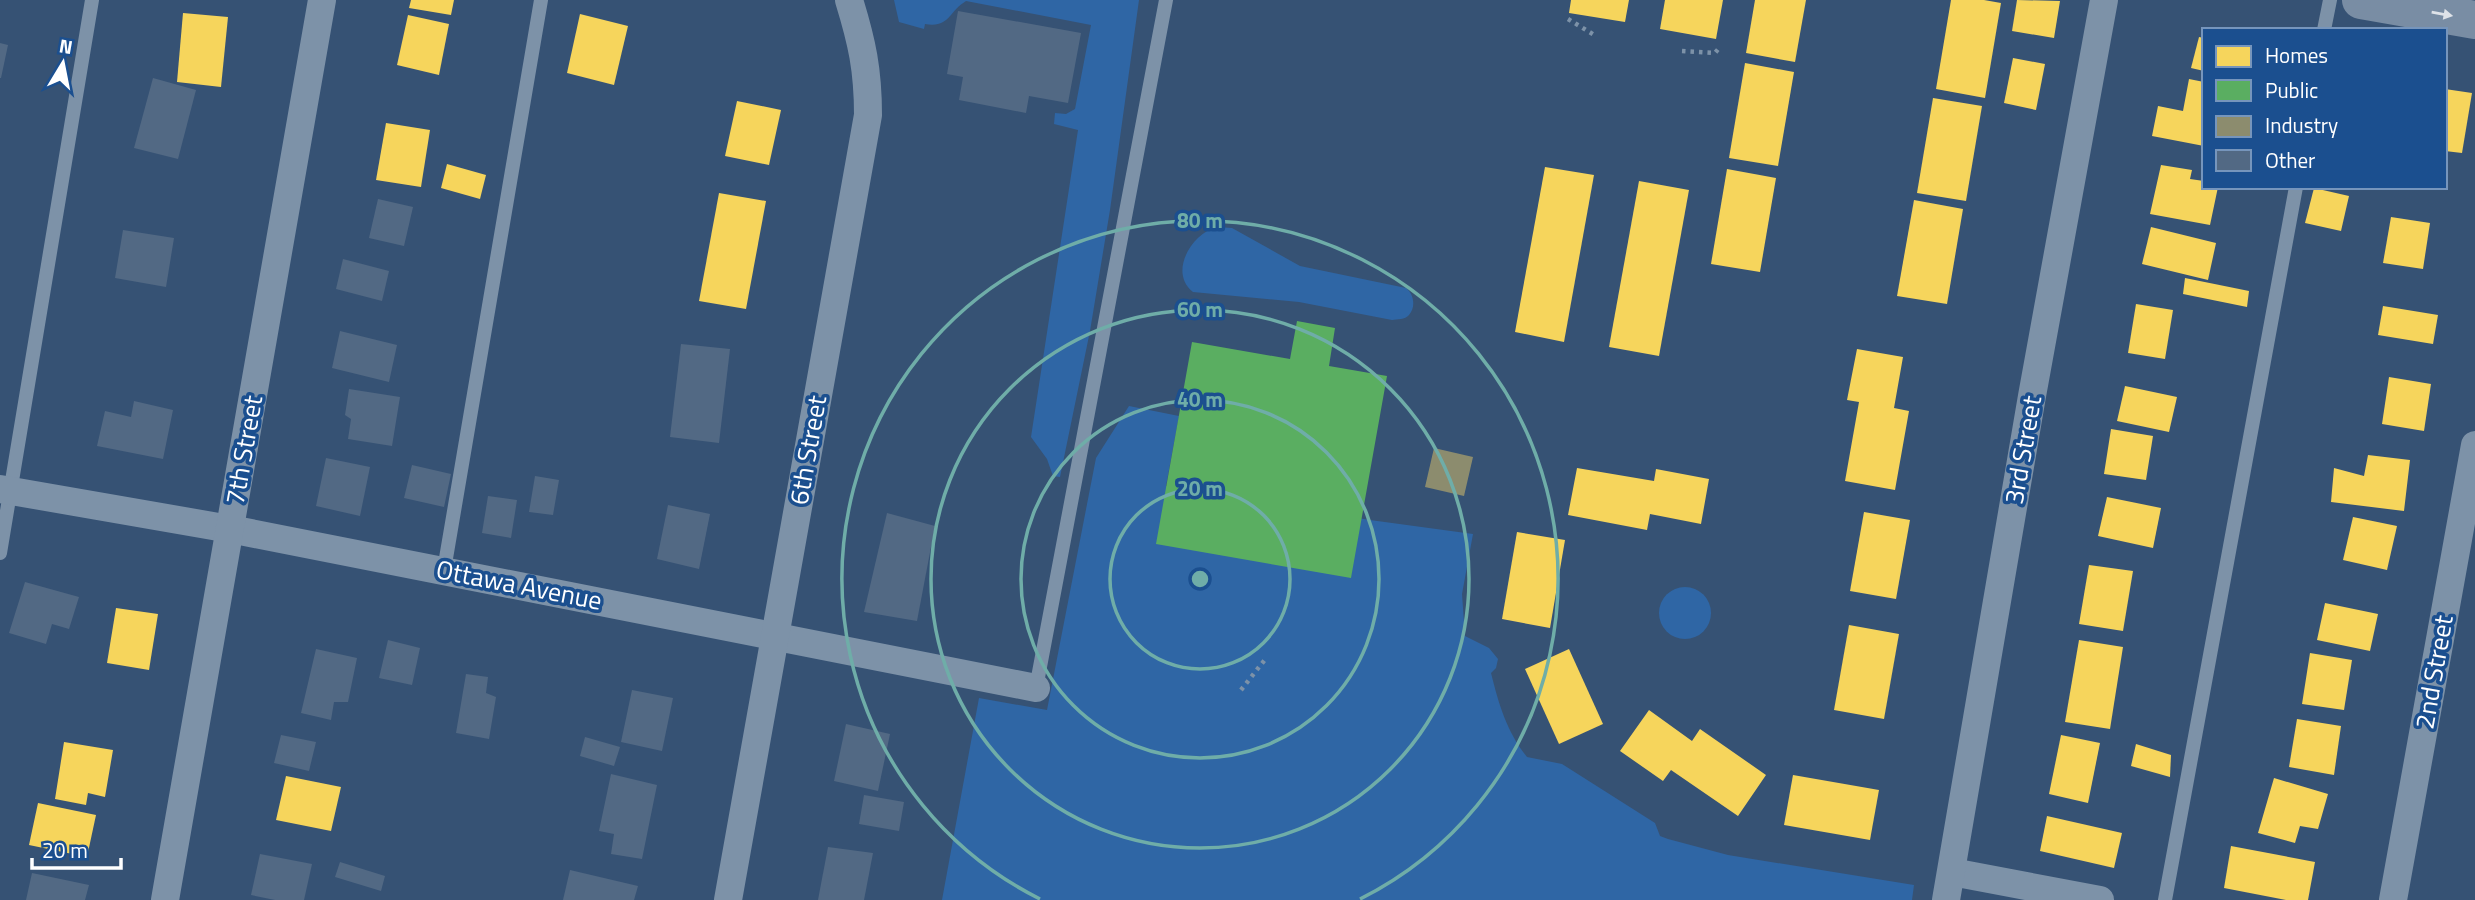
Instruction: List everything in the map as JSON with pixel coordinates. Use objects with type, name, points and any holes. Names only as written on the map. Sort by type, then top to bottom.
[{"type":"main road","points":[[2361,0],[2475,20]]},
{"type":"street","name":"7th Street","points":[[164,900],[322,0]]},
{"type":"street","name":"6th Street","points":[[728,900],[868,115],[868,82],[863,45],[849,0]]},
{"type":"street","name":"3rd Street","points":[[1946,900],[2104,0]]},
{"type":"street","name":"2nd Street","points":[[2393,900],[2475,445]]},
{"type":"street","name":"Ottawa Avenue","points":[[5,490],[444,570],[1036,688]]},
{"type":"street","points":[[1952,872],[2100,900]]},
{"type":"lane","points":[[0,553],[5,490],[92,0]]},
{"type":"lane","points":[[444,570],[541,0]]},
{"type":"lane","points":[[1036,688],[1166,0]]},
{"type":"lane","points":[[2325,28],[2330,0]]},
{"type":"lane","points":[[2165,900],[2295,189]]},
{"type":"path","points":[[1568,19],[1596,36]]},
{"type":"path","points":[[1682,51],[1715,53],[1719,48]]},
{"type":"path","points":[[1241,690],[1267,657]]},
{"type":"shaded area","points":[[894,0],[1139,0],[1090,331],[1060,477],[1053,476],[1047,459],[1031,437],[1078,130],[1054,124],[1055,113],[1066,114],[1075,109],[1091,25],[966,1],[944,21],[933,25],[925,24],[924,29],[899,22]]},
{"type":"shaded area","points":[[1216,227],[1232,228],[1300,266],[1406,288],[1411,294],[1413,308],[1405,318],[1392,320],[1299,302],[1193,292],[1186,284],[1183,274],[1186,255],[1199,237]]},
{"type":"shaded area","points":[[1129,406],[1179,416],[1166,486],[1473,534],[1462,594],[1465,636],[1489,648],[1498,659],[1496,668],[1491,673],[1497,696],[1504,718],[1527,757],[1562,764],[1655,823],[1660,836],[1668,839],[1728,855],[1914,885],[1912,900],[942,900],[979,698],[1047,710],[1096,458]]},
{"type":"shaded area","points":[[1685,587],[1704,594],[1711,613],[1704,632],[1685,639],[1666,632],[1659,613],[1666,594]]},
{"type":"building: Homes","points":[[411,0],[454,0],[451,15],[409,8]]},
{"type":"building: Homes","points":[[1571,0],[1629,0],[1625,22],[1569,13]]},
{"type":"building: Homes","points":[[1665,0],[1723,0],[1716,39],[1660,29]]},
{"type":"building: Homes","points":[[1755,0],[1806,0],[1795,62],[1746,53]]},
{"type":"building: Homes","points":[[1951,0],[2001,3],[1985,98],[1936,89]]},
{"type":"building: Homes","points":[[2017,0],[2060,1],[2054,38],[2012,31]]},
{"type":"building: Homes","points":[[183,13],[228,17],[221,87],[177,82]]},
{"type":"building: Homes","points":[[580,14],[628,26],[614,85],[567,73]]},
{"type":"building: Homes","points":[[408,15],[449,24],[439,75],[397,65]]},
{"type":"building: Homes","points":[[2199,37],[2202,38],[2202,71],[2191,68]]},
{"type":"building: Homes","points":[[2013,58],[2045,64],[2036,110],[2004,103]]},
{"type":"building: Homes","points":[[1745,63],[1794,72],[1778,166],[1729,158]]},
{"type":"building: Homes","points":[[2189,79],[2202,82],[2202,146],[2152,136],[2158,106],[2183,111]]},
{"type":"building: Homes","points":[[2447,89],[2472,93],[2462,153],[2447,151]]},
{"type":"building: Homes","points":[[1933,98],[1982,106],[1966,201],[1917,193]]},
{"type":"building: Homes","points":[[737,101],[781,110],[769,165],[725,156]]},
{"type":"building: Homes","points":[[386,123],[430,130],[421,187],[376,180]]},
{"type":"building: Homes","points":[[447,164],[486,175],[480,199],[441,188]]},
{"type":"building: Homes","points":[[2161,165],[2192,170],[2190,179],[2202,181],[2202,189],[2218,189],[2210,225],[2150,214]]},
{"type":"building: Homes","points":[[1545,167],[1594,175],[1564,342],[1515,332]]},
{"type":"building: Homes","points":[[1727,169],[1776,178],[1760,272],[1711,264]]},
{"type":"building: Homes","points":[[1639,181],[1689,190],[1659,356],[1609,347]]},
{"type":"building: Homes","points":[[2314,189],[2349,196],[2341,231],[2305,223]]},
{"type":"building: Homes","points":[[719,193],[766,201],[746,309],[699,301]]},
{"type":"building: Homes","points":[[1914,200],[1963,209],[1947,304],[1897,296]]},
{"type":"building: Homes","points":[[2391,217],[2430,223],[2423,269],[2383,263]]},
{"type":"building: Homes","points":[[2151,227],[2216,243],[2208,280],[2142,264]]},
{"type":"building: Homes","points":[[2185,278],[2249,291],[2247,307],[2183,294]]},
{"type":"building: Homes","points":[[2136,304],[2173,310],[2165,359],[2128,353]]},
{"type":"building: Homes","points":[[2383,306],[2438,315],[2433,344],[2378,335]]},
{"type":"building: Homes","points":[[1857,349],[1903,357],[1894,408],[1909,411],[1895,490],[1845,481],[1859,402],[1847,400]]},
{"type":"building: Homes","points":[[2389,377],[2431,384],[2424,431],[2382,424]]},
{"type":"building: Homes","points":[[2125,386],[2177,397],[2169,432],[2117,421]]},
{"type":"building: Homes","points":[[2111,429],[2153,436],[2146,480],[2104,474]]},
{"type":"building: Homes","points":[[2368,455],[2410,460],[2404,511],[2331,502],[2334,468],[2364,476]]},
{"type":"building: Homes","points":[[1577,468],[1654,481],[1656,469],[1709,479],[1701,524],[1650,514],[1647,530],[1568,515]]},
{"type":"building: Homes","points":[[2107,497],[2161,508],[2153,548],[2098,536]]},
{"type":"building: Homes","points":[[1864,512],[1910,520],[1896,599],[1850,591]]},
{"type":"building: Homes","points":[[2353,517],[2397,526],[2387,570],[2343,560]]},
{"type":"building: Homes","points":[[1517,532],[1565,540],[1550,628],[1502,619]]},
{"type":"building: Homes","points":[[2089,565],[2133,571],[2123,631],[2079,624]]},
{"type":"building: Homes","points":[[2325,603],[2378,614],[2370,651],[2317,640]]},
{"type":"building: Homes","points":[[116,608],[158,614],[149,670],[107,663]]},
{"type":"building: Homes","points":[[1849,625],[1899,634],[1884,719],[1834,710]]},
{"type":"building: Homes","points":[[2079,640],[2123,647],[2110,729],[2065,722]]},
{"type":"building: Homes","points":[[1569,649],[1603,724],[1559,744],[1525,669]]},
{"type":"building: Homes","points":[[2310,653],[2352,660],[2344,710],[2302,704]]},
{"type":"building: Homes","points":[[1649,710],[1692,741],[1700,729],[1766,775],[1738,816],[1671,770],[1663,781],[1620,751]]},
{"type":"building: Homes","points":[[2297,719],[2341,726],[2334,775],[2289,767]]},
{"type":"building: Homes","points":[[2061,735],[2100,743],[2088,803],[2049,794]]},
{"type":"building: Homes","points":[[64,742],[113,750],[105,797],[88,793],[86,805],[55,799]]},
{"type":"building: Homes","points":[[2136,744],[2171,755],[2170,777],[2131,766]]},
{"type":"building: Homes","points":[[1793,775],[1879,790],[1870,840],[1784,825]]},
{"type":"building: Homes","points":[[286,776],[341,787],[331,831],[276,820]]},
{"type":"building: Homes","points":[[2274,778],[2328,794],[2318,829],[2300,826],[2295,843],[2258,833]]},
{"type":"building: Homes","points":[[38,803],[96,815],[87,857],[29,845]]},
{"type":"building: Homes","points":[[2047,816],[2122,833],[2114,868],[2040,851]]},
{"type":"building: Homes","points":[[2231,846],[2315,862],[2308,900],[2286,900],[2224,888]]},
{"type":"building: Public","points":[[1297,321],[1335,328],[1329,366],[1387,376],[1351,578],[1156,544],[1192,342],[1290,359]]},
{"type":"building: Industry","points":[[1434,448],[1473,457],[1464,496],[1425,487]]},
{"type":"building: Other","points":[[958,11],[1081,33],[1068,103],[1029,96],[1026,113],[959,100],[963,77],[947,74]]},
{"type":"building: Other","points":[[0,43],[8,45],[1,78],[0,78]]},
{"type":"building: Other","points":[[153,78],[196,90],[178,159],[134,148]]},
{"type":"building: Other","points":[[378,199],[413,207],[404,246],[369,238]]},
{"type":"building: Other","points":[[123,230],[174,238],[166,287],[115,278]]},
{"type":"building: Other","points":[[343,259],[389,271],[382,301],[336,289]]},
{"type":"building: Other","points":[[340,331],[397,345],[389,382],[332,368]]},
{"type":"building: Other","points":[[681,344],[730,349],[719,443],[670,437]]},
{"type":"building: Other","points":[[349,389],[400,397],[392,446],[348,439],[351,419],[345,415]]},
{"type":"building: Other","points":[[134,401],[173,410],[163,459],[97,446],[105,411],[131,417]]},
{"type":"building: Other","points":[[326,458],[370,467],[360,516],[316,506]]},
{"type":"building: Other","points":[[412,465],[451,474],[444,507],[404,498]]},
{"type":"building: Other","points":[[535,476],[559,480],[553,515],[529,512]]},
{"type":"building: Other","points":[[488,496],[517,500],[511,538],[482,533]]},
{"type":"building: Other","points":[[668,505],[710,514],[699,569],[657,559]]},
{"type":"building: Other","points":[[887,513],[935,526],[917,621],[864,612]]},
{"type":"building: Other","points":[[25,582],[79,597],[69,629],[52,624],[46,644],[9,633]]},
{"type":"building: Other","points":[[388,640],[420,648],[412,685],[379,678]]},
{"type":"building: Other","points":[[316,649],[357,658],[348,702],[334,702],[331,720],[301,713]]},
{"type":"building: Other","points":[[466,674],[488,677],[486,693],[496,697],[489,739],[456,733]]},
{"type":"building: Other","points":[[632,690],[673,698],[662,751],[621,742]]},
{"type":"building: Other","points":[[846,724],[890,734],[878,791],[834,781]]},
{"type":"building: Other","points":[[281,735],[316,742],[309,771],[274,763]]},
{"type":"building: Other","points":[[585,737],[620,747],[614,766],[580,756]]},
{"type":"building: Other","points":[[611,774],[657,785],[642,859],[611,854],[614,834],[599,831]]},
{"type":"building: Other","points":[[864,795],[904,802],[899,831],[859,824]]},
{"type":"building: Other","points":[[828,847],[873,853],[864,900],[818,900]]},
{"type":"building: Other","points":[[260,854],[312,864],[304,900],[275,900],[251,895]]},
{"type":"building: Other","points":[[340,862],[385,876],[381,891],[335,877]]},
{"type":"building: Other","points":[[570,870],[638,886],[634,900],[563,900]]},
{"type":"building: Other","points":[[32,873],[89,885],[85,900],[26,900]]}]
